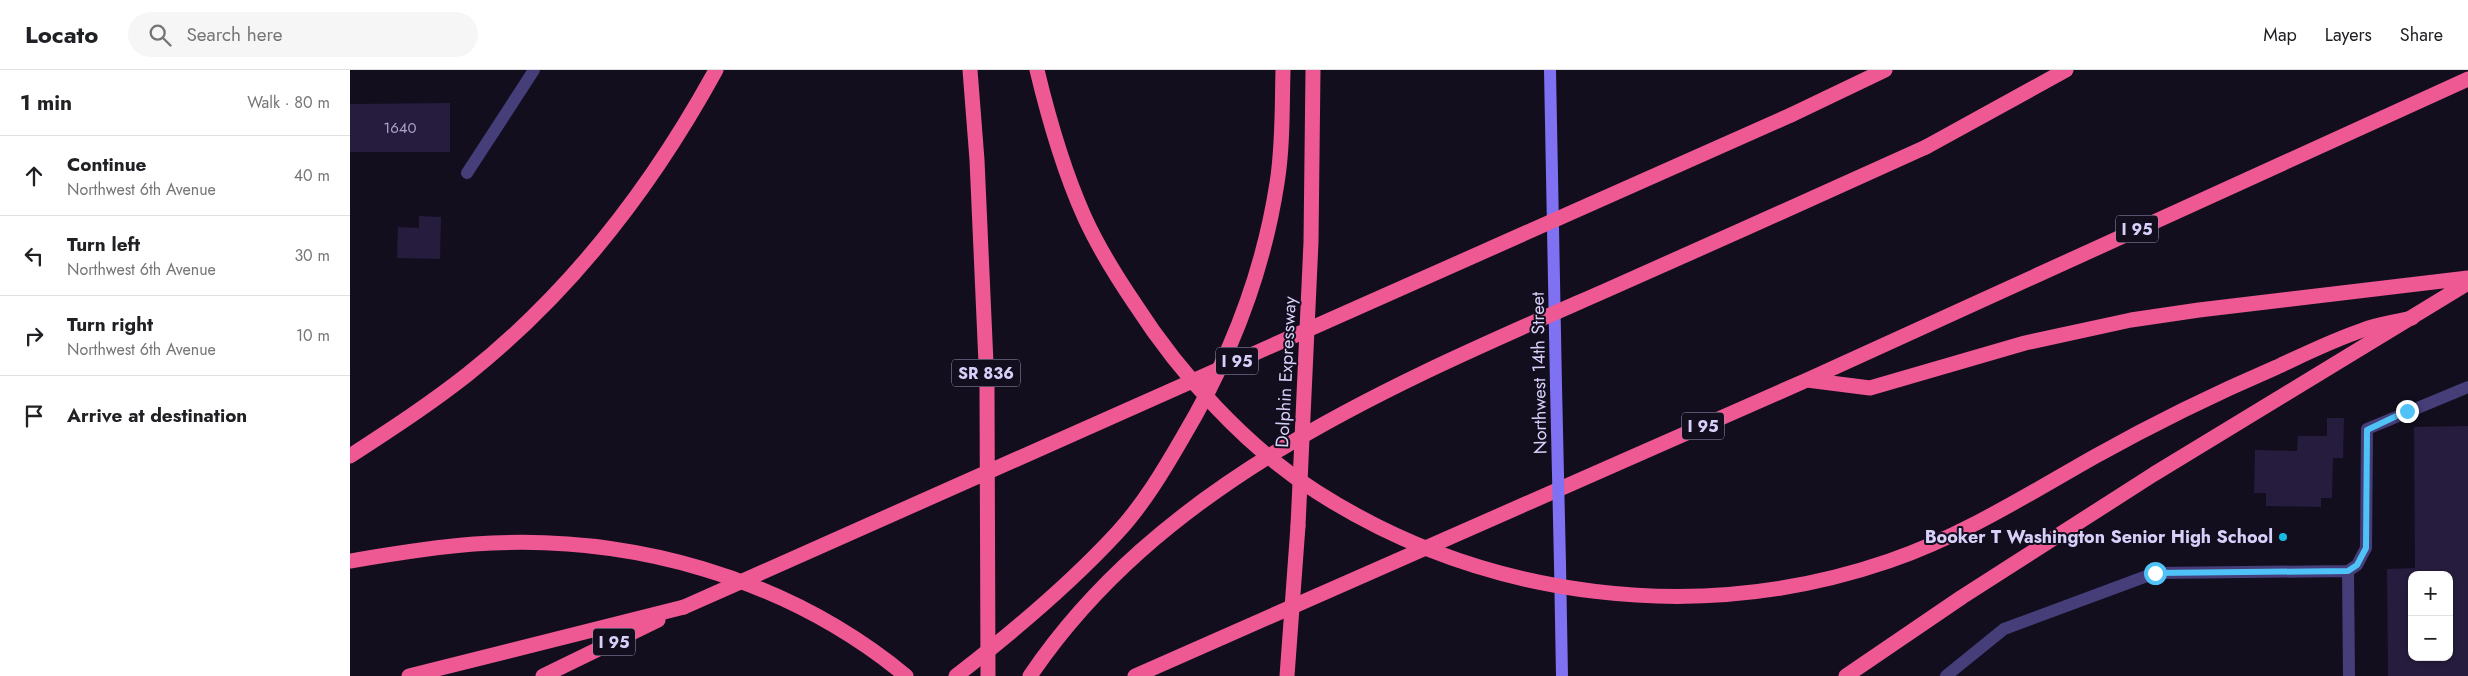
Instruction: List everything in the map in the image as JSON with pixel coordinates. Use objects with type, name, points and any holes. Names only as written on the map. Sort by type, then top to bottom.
[{"type":"highway","points":[[350,456],[419,411],[470,372],[549,299],[630,206],[665,156],[716,70]]},
{"type":"highway","name":"SR 836","points":[[970,70],[977,160],[987,386],[988,676]]},
{"type":"highway","points":[[1037,70],[1064,166],[1085,219],[1111,268],[1155,335],[1200,390],[1246,436],[1316,492],[1410,541],[1457,560],[1550,586],[1618,594],[1679,597],[1730,595],[1787,586],[1849,573],[1891,560],[1966,528],[2099,454],[2200,401],[2366,328],[2412,318]]},
{"type":"highway","points":[[956,676],[1016,629],[1117,533],[1166,465],[1200,409],[1226,359],[1245,312],[1267,234],[1277,182],[1283,70]]},
{"type":"highway","name":"Dolphin Expressway","points":[[1287,676],[1298,526],[1311,242],[1313,70]]},
{"type":"highway","name":"I 95","points":[[543,676],[684,607],[1782,120],[1885,70]]},
{"type":"highway","points":[[1030,676],[1079,612],[1102,586],[1134,556],[1230,481],[1284,448],[1422,374],[1926,147],[2066,70]]},
{"type":"highway","name":"I 95","points":[[1135,676],[1807,380],[2468,79]]},
{"type":"highway","points":[[1807,380],[1870,388],[2025,343],[2131,320],[2199,310],[2468,278]]},
{"type":"highway","points":[[1846,676],[1962,597],[2154,474],[2452,295],[2468,283]]},
{"type":"highway","points":[[2452,295],[2468,292]]},
{"type":"highway","points":[[350,561],[437,547],[516,543],[592,547],[631,552],[692,565],[752,585],[793,602],[846,634],[906,676]]},
{"type":"highway","points":[[409,676],[684,607]]},
{"type":"street","points":[[467,173],[534,70]]},
{"type":"street","name":"Northwest 14th Street","points":[[1550,70],[1562,676]]},
{"type":"street","points":[[1946,676],[2004,629],[2155,573],[2348,571],[2357,565],[2366,548],[2367,430],[2468,387]]},
{"type":"street","points":[[2348,571],[2349,676]]},
{"type":"building","points":[[450,103],[450,152],[350,152],[350,104]]},
{"type":"building","points":[[419,216],[441,217],[440,259],[397,258],[398,227],[419,228]]},
{"type":"building","points":[[2327,418],[2344,418],[2343,458],[2333,458],[2332,498],[2321,498],[2321,507],[2266,506],[2266,493],[2254,493],[2255,450],[2297,451],[2298,436],[2327,436]]},
{"type":"building","points":[[2468,426],[2468,676],[2388,676],[2387,569],[2415,568],[2414,427]]},
{"type":"place","name":"Booker T Washington Senior High School","points":[[2283,537]]},
{"type":"route","points":[[2155,573],[2348,571],[2357,565],[2366,548],[2367,430],[2407,411]]}]
